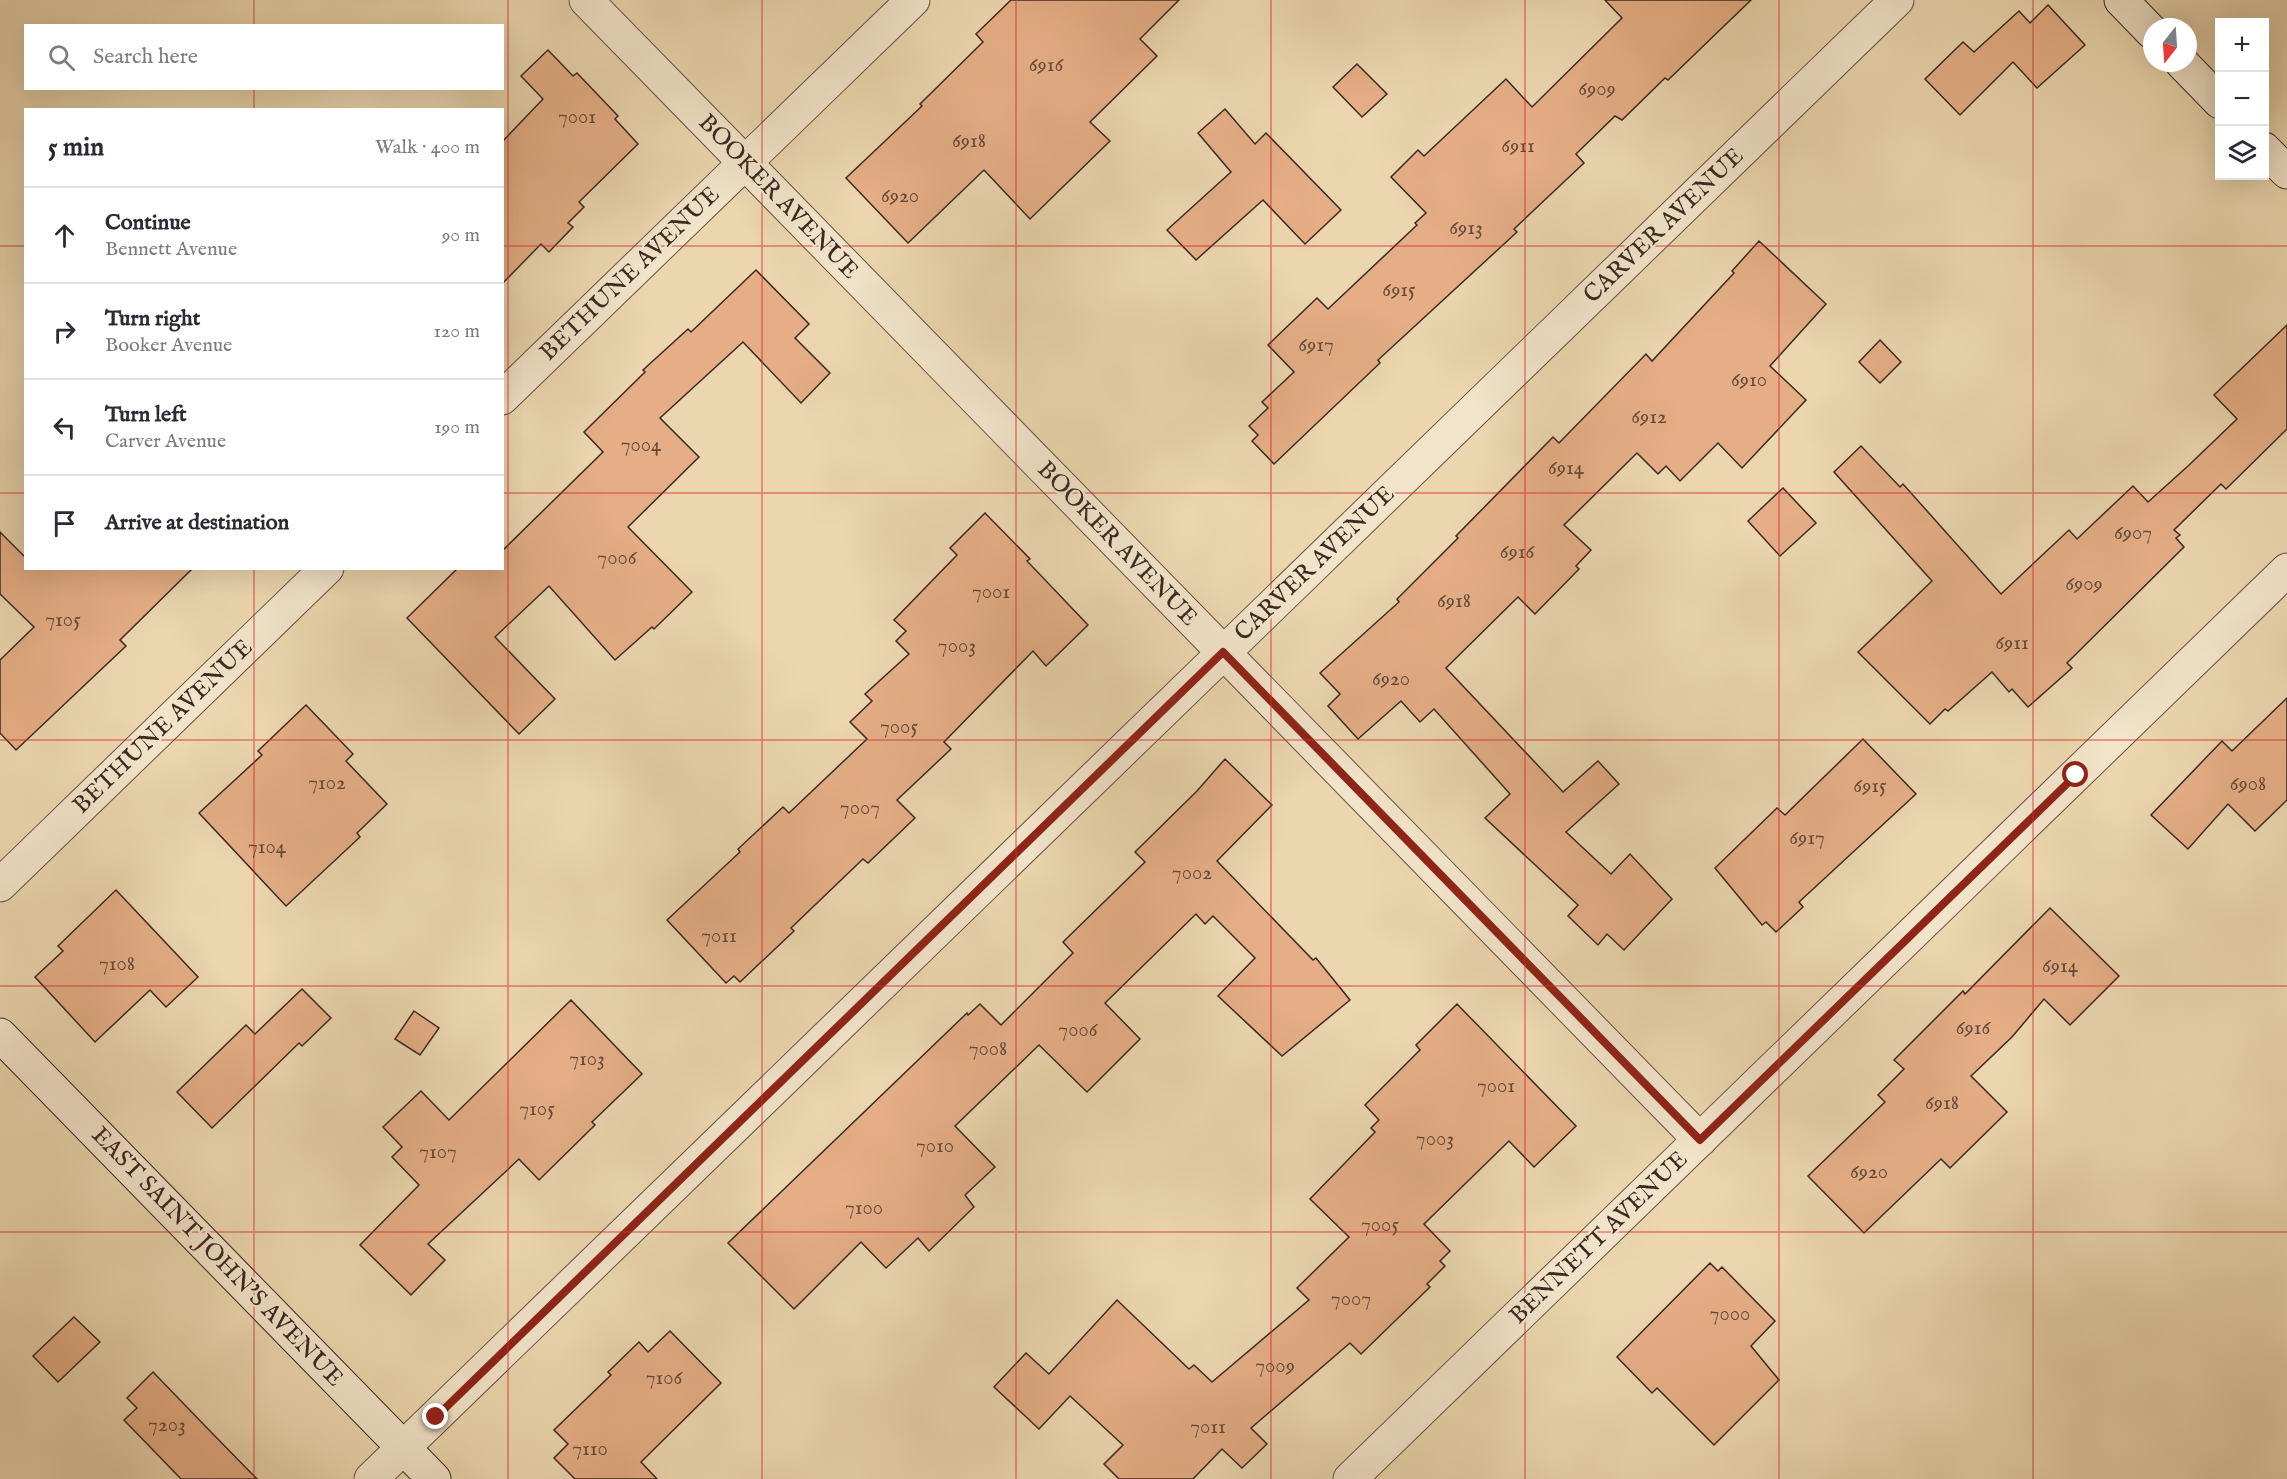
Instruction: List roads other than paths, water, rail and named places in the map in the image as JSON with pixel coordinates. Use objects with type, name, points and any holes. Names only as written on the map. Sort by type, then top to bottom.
[{"type":"street","name":"BOOKER AVENUE","points":[[586,0],[1700,1140]]},
{"type":"street","name":"BETHUNE AVENUE","points":[[504,396],[913,0]]},
{"type":"street","name":"CARVER AVENUE","points":[[371,1479],[1897,0]]},
{"type":"street","points":[[2121,0],[2143,23]]},
{"type":"street","points":[[2191,72],[2215,97]]},
{"type":"street","points":[[2269,153],[2287,172]]},
{"type":"street","name":"BETHUNE AVENUE","points":[[0,885],[325,570]]},
{"type":"street","name":"BENNETT AVENUE","points":[[1350,1479],[2287,570]]},
{"type":"street","name":"EAST SAINT JOHN'S AVENUE","points":[[0,1035],[434,1479]]}]
